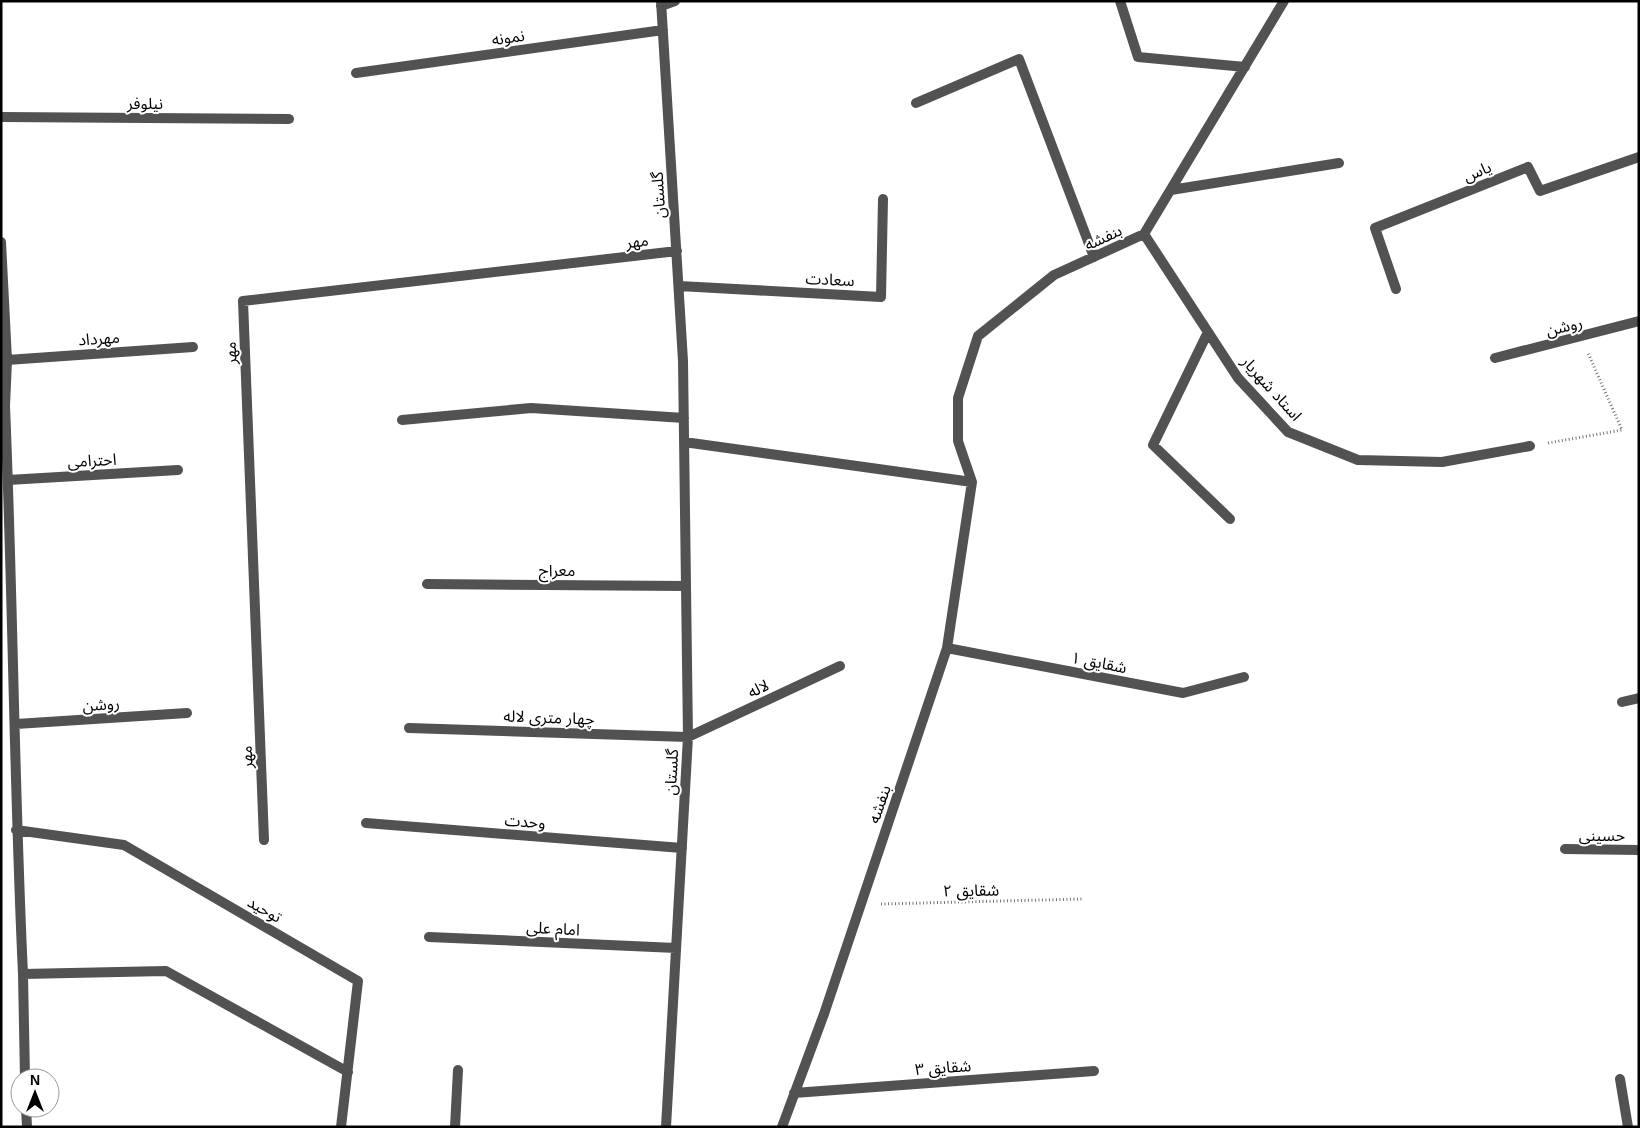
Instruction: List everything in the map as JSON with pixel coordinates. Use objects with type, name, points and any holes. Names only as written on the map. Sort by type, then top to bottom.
[{"type":"street","points":[[661,4],[675,1]]},
{"type":"street","points":[[1120,1],[1138,57],[1245,67]]},
{"type":"street","name":"بنفشه","points":[[782,1127],[947,648],[972,482],[958,441],[958,398],[978,336],[1054,275],[1144,234],[1284,1]]},
{"type":"street","name":"گلستان","points":[[661,4],[679,286],[684,418],[688,737],[666,1127]]},
{"type":"street","name":"نمونه","points":[[356,73],[663,30]]},
{"type":"street","points":[[916,103],[1019,59],[1094,257]]},
{"type":"street","name":"نیلوفر","points":[[1,117],[289,119]]},
{"type":"street","name":"یاس","points":[[1396,289],[1375,228],[1528,167],[1540,191],[1639,157]]},
{"type":"street","points":[[1171,190],[1339,163]]},
{"type":"street","name":"سعادت","points":[[679,286],[881,297],[883,199]]},
{"type":"street","name":"استاد شهریار","points":[[1144,234],[1238,378],[1288,432],[1358,460],[1442,462],[1530,446]]},
{"type":"street","points":[[1,242],[7,360],[5,406],[8,480],[4,498],[16,724],[16,830],[23,974],[25,1068]]},
{"type":"street","name":"مهر","points":[[264,840],[243,301],[677,251]]},
{"type":"street","name":"روشن","points":[[1495,358],[1639,321]]},
{"type":"street","points":[[1208,332],[1153,445],[1230,519]]},
{"type":"street","name":"مهرداد","points":[[7,360],[193,347]]},
{"type":"street","points":[[402,420],[531,408],[684,418]]},
{"type":"street","points":[[684,442],[972,482]]},
{"type":"street","name":"احترامی","points":[[8,480],[178,470]]},
{"type":"street","name":"معراج","points":[[427,584],[686,586]]},
{"type":"street","name":"شقایق ۱","points":[[947,648],[1183,693],[1244,677]]},
{"type":"street","name":"لاله","points":[[688,737],[840,666]]},
{"type":"street","points":[[1622,702],[1639,698]]},
{"type":"street","name":"روشن","points":[[16,724],[187,713]]},
{"type":"street","name":"چهار متری لاله","points":[[409,728],[688,737]]},
{"type":"street","name":"وحدت","points":[[366,823],[682,848]]},
{"type":"street","name":"توحید","points":[[16,830],[124,844],[358,981],[341,1127]]},
{"type":"street","name":"حسینی","points":[[1565,849],[1639,850]]},
{"type":"street","name":"امام علی","points":[[428,937],[676,948]]},
{"type":"street","points":[[23,974],[166,971],[348,1072]]},
{"type":"street","points":[[455,1127],[458,1070]]},
{"type":"street","name":"شقایق ۳","points":[[794,1093],[1094,1072]]},
{"type":"street","points":[[1620,1079],[1628,1127]]},
{"type":"path","points":[[1530,446],[1622,430],[1581,337]]},
{"type":"path","name":"شقایق ۲","points":[[860,905],[1082,899]]}]
